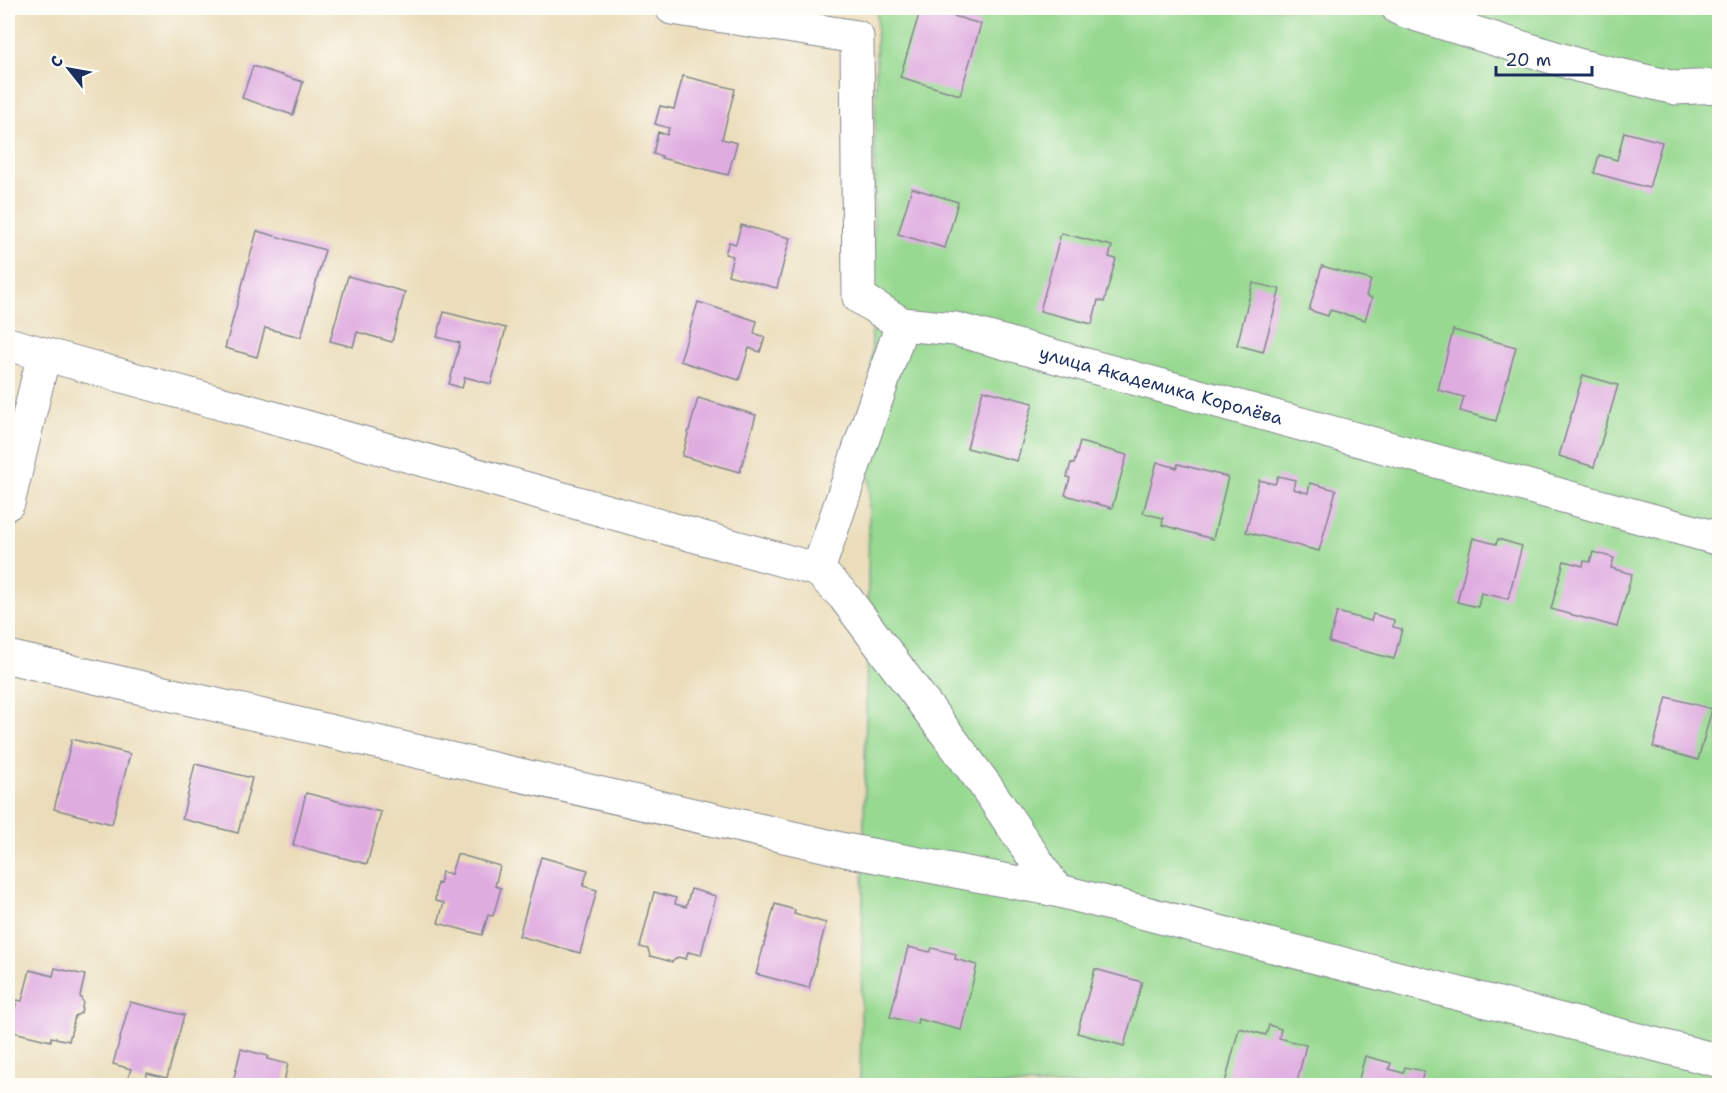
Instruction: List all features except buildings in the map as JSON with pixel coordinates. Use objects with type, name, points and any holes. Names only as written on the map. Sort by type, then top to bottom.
[{"type":"street","name":"улица Академика Королёва","points":[[672,8],[857,37],[859,297],[902,324],[955,329],[1719,539]]},
{"type":"street","points":[[1398,8],[1581,66],[1675,88],[1719,86]]},
{"type":"street","points":[[818,570],[902,324]]},
{"type":"street","points":[[8,344],[818,570],[851,605],[985,785],[1056,890]]},
{"type":"street","points":[[8,503],[44,354]]},
{"type":"street","points":[[8,657],[845,850],[1056,890],[1719,1061]]},
{"type":"green space","points":[[877,8],[1719,8],[1719,1085],[860,1085]]}]
